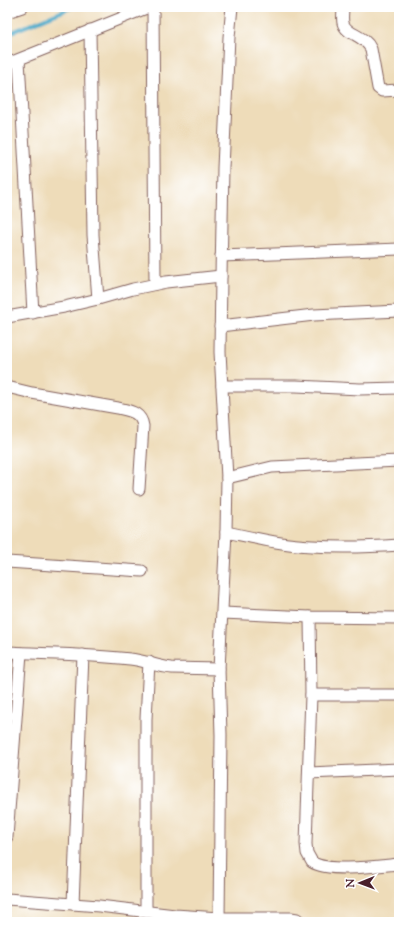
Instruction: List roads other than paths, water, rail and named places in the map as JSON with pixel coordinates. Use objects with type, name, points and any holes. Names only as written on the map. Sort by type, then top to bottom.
[{"type":"street","points":[[7,12],[22,7]]},
{"type":"street","points":[[7,64],[149,7]]},
{"type":"street","points":[[153,7],[155,284]]},
{"type":"street","points":[[219,918],[221,734],[219,669],[223,613],[227,478],[220,326],[223,168],[229,37],[232,7]]},
{"type":"street","points":[[343,7],[343,23],[345,27],[350,32],[360,36],[369,44],[378,88],[382,91],[399,90]]},
{"type":"street","points":[[90,30],[93,235],[98,299]]},
{"type":"street","points":[[19,60],[34,313]]},
{"type":"street","points":[[221,256],[399,249]]},
{"type":"street","points":[[7,317],[34,313],[98,299],[155,284],[182,279],[221,276]]},
{"type":"street","points":[[220,326],[314,315],[399,312]]},
{"type":"street","points":[[222,386],[296,386],[360,389],[399,388]]},
{"type":"street","points":[[7,387],[32,393],[118,408],[131,411],[139,416],[142,420],[143,426],[139,488]]},
{"type":"street","points":[[227,478],[272,467],[399,461]]},
{"type":"street","points":[[226,532],[282,543],[311,546],[347,548],[399,545]]},
{"type":"street","points":[[7,562],[142,571]]},
{"type":"street","points":[[223,613],[399,618]]},
{"type":"street","points":[[310,616],[311,696],[306,844],[307,853],[312,862],[323,867],[333,868],[399,864]]},
{"type":"street","points":[[7,652],[128,658],[149,662],[164,668],[219,669]]},
{"type":"street","points":[[7,837],[21,653]]},
{"type":"street","points":[[73,904],[84,655]]},
{"type":"street","points":[[146,912],[146,719],[149,662]]},
{"type":"street","points":[[311,696],[399,696]]},
{"type":"street","points":[[309,773],[399,769]]},
{"type":"street","points":[[7,899],[99,906],[146,912],[219,918],[291,918],[297,919],[300,922]]},
{"type":"waterway","points":[[7,34],[73,7]]}]
